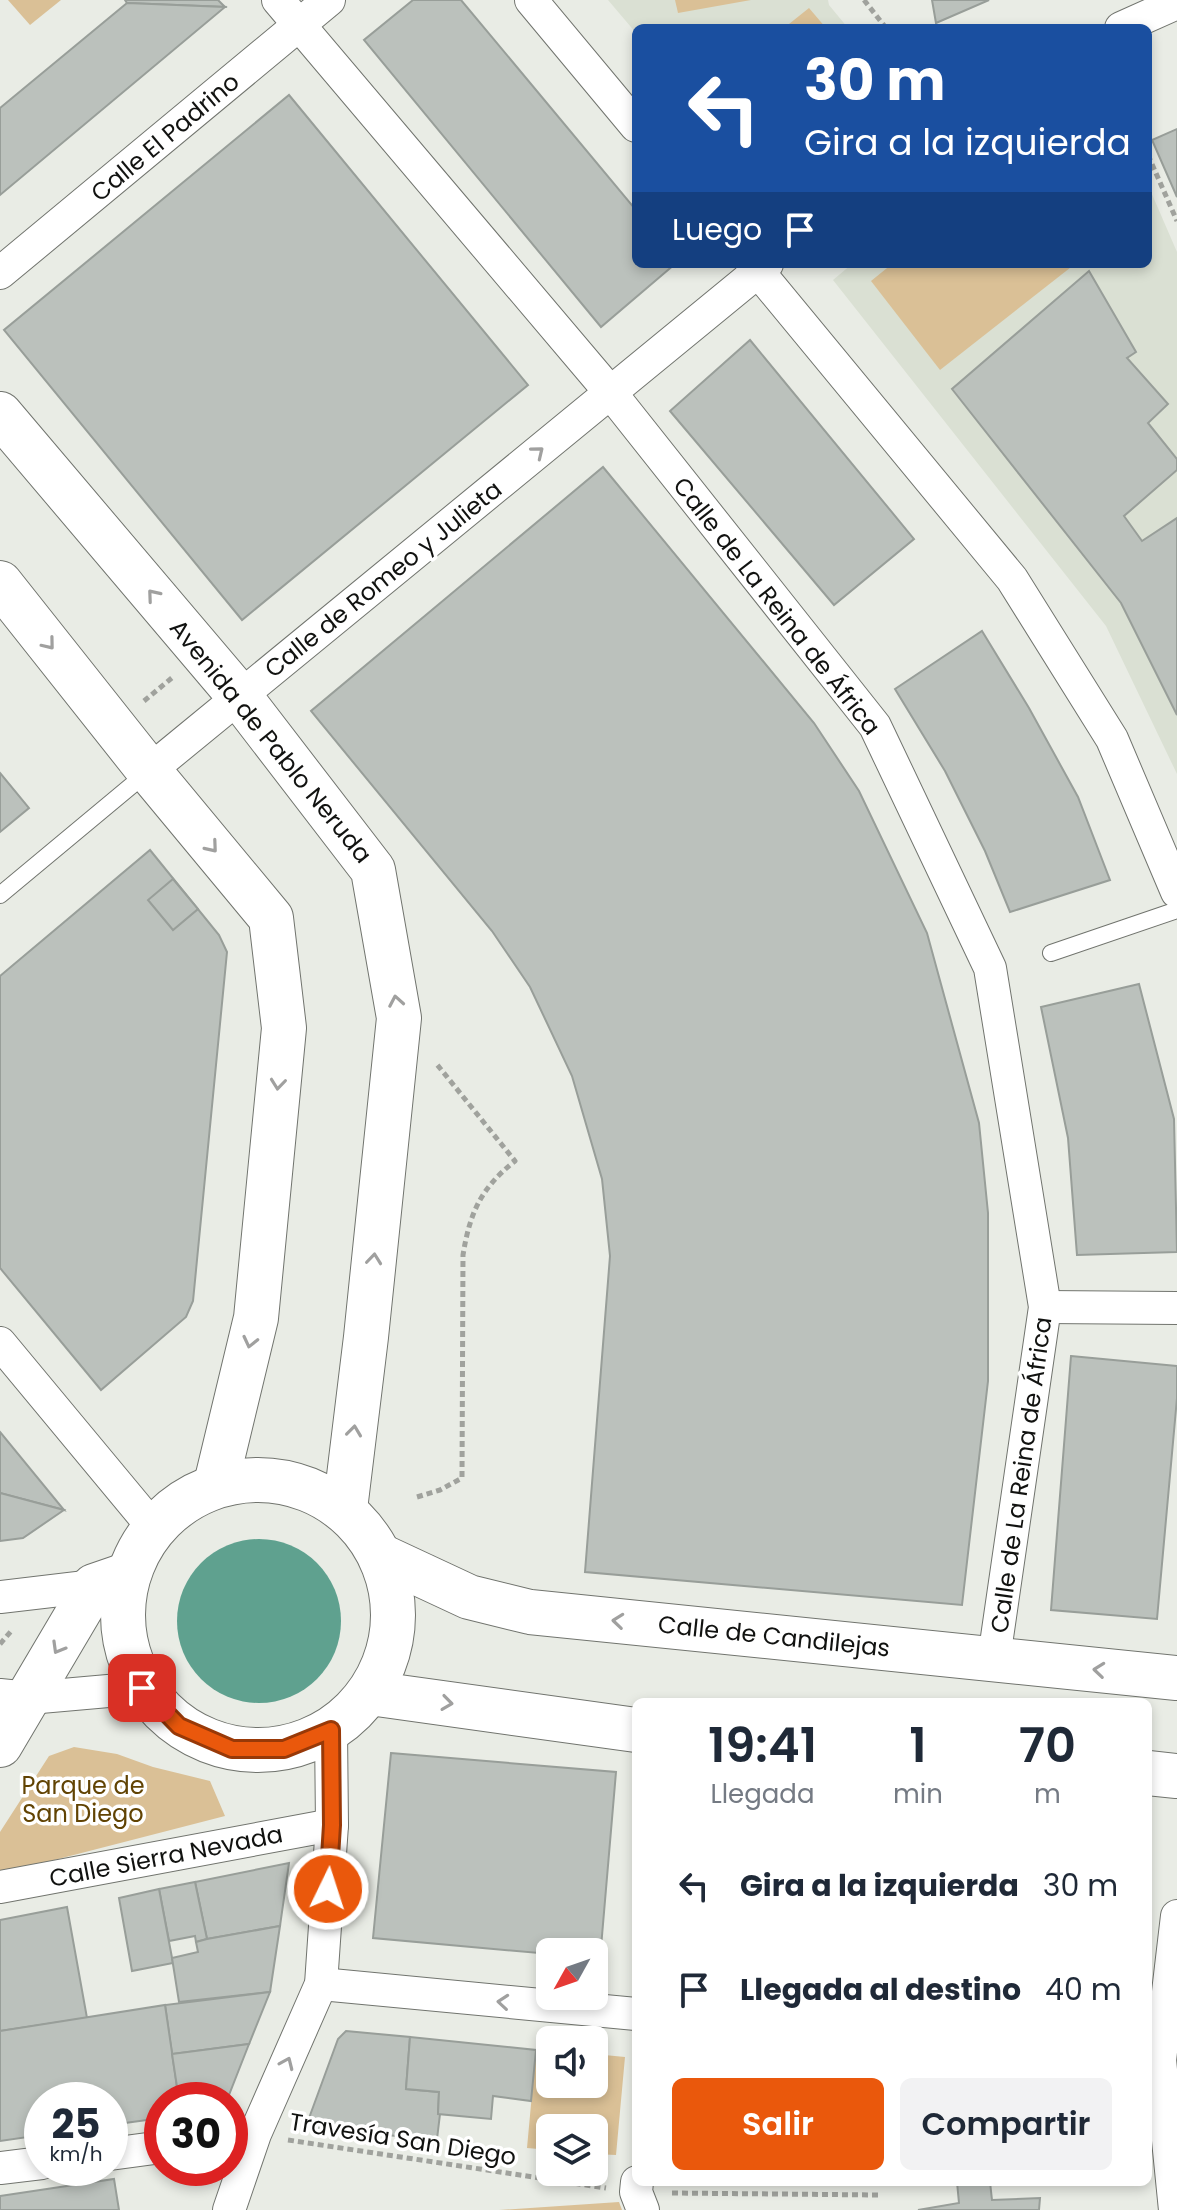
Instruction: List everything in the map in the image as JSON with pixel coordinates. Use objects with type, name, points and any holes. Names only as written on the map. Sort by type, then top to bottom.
[{"type":"main road","name":"Avenida de Pablo Neruda","points":[[0,414],[240,697],[373,870],[399,1018],[345,1509]]},
{"type":"main road","points":[[0,583],[271,918],[284,1028],[256,1318],[216,1484]]},
{"type":"main road","points":[[0,1745],[15,1697],[152,1526],[185,1498],[216,1484],[285,1480],[345,1509],[364,1528],[381,1556],[394,1609],[390,1649],[370,1693],[331,1730],[284,1749],[232,1749],[179,1726],[142,1688],[123,1641],[110,1580]]},
{"type":"main road","name":"Calle de Candilejas","points":[[381,1556],[461,1594],[530,1612],[1177,1678]]},
{"type":"main road","points":[[370,1693],[632,1729]]},
{"type":"main road","points":[[1152,1773],[1177,1776]]},
{"type":"street","name":"Calle de La Reina de África","points":[[278,0],[610,392],[875,726],[990,968],[1045,1307],[994,1658]]},
{"type":"street","name":"Calle El Padrino","points":[[0,273],[329,0]]},
{"type":"street","points":[[531,0],[632,121]]},
{"type":"street","points":[[1130,24],[1177,3]]},
{"type":"street","name":"Calle de Romeo y Julieta","points":[[149,771],[757,268]]},
{"type":"street","points":[[761,268],[1012,579],[1112,739],[1177,892]]},
{"type":"street","points":[[1045,1307],[1177,1308]]},
{"type":"street","points":[[0,1343],[152,1526]]},
{"type":"street","points":[[0,1597],[110,1580]]},
{"type":"street","points":[[15,1697],[142,1688]]},
{"type":"street","points":[[248,2126],[321,1984],[332,1825],[331,1730]]},
{"type":"street","name":"Calle Sierra Nevada","points":[[0,1887],[332,1825]]},
{"type":"street","points":[[1175,2210],[1162,2061],[1177,1916]]},
{"type":"street","points":[[321,1984],[632,2014]]},
{"type":"street","points":[[0,2168],[24,2165]]},
{"type":"street","points":[[229,2210],[234,2186]]},
{"type":"lane","name":"Calle de Romeo y Julieta","points":[[0,895],[149,771]]},
{"type":"lane","points":[[1051,953],[1177,910]]},
{"type":"path","points":[[864,0],[883,24]]},
{"type":"path","points":[[1152,164],[1177,221]]},
{"type":"path","points":[[135,709],[180,671]]},
{"type":"path","points":[[399,1018],[515,1161],[486,1189],[475,1206],[463,1255],[462,1478],[440,1490],[417,1497]]},
{"type":"path","name":"Travesía San Diego","points":[[248,2137],[639,2195],[881,2195]]},
{"type":"shaded area","points":[[608,0],[828,0],[845,24],[632,24],[632,28]]},
{"type":"shaded area","points":[[1152,194],[1177,252],[1177,774],[1106,626],[833,280],[847,268],[1152,268]]},
{"type":"shaded area","points":[[259,1539],[290,1546],[317,1563],[334,1590],[341,1621],[334,1652],[317,1679],[290,1696],[259,1703],[228,1696],[201,1679],[184,1652],[177,1621],[184,1590],[201,1563],[228,1546]]},
{"type":"green space","points":[[8,0],[61,0],[30,25]]},
{"type":"green space","points":[[675,0],[751,0],[678,13]]},
{"type":"green space","points":[[809,8],[823,24],[789,24]]},
{"type":"green space","points":[[887,268],[1070,268],[940,370],[871,281]]},
{"type":"green space","name":"Parque de San Diego","points":[[74,1747],[117,1754],[153,1767],[210,1781],[225,1816],[0,1874],[0,1832],[49,1756]]},
{"type":"green space","points":[[536,2050],[536,2098],[608,2098],[608,2055],[625,2057],[616,2155],[608,2155],[608,2114],[536,2114],[536,2149],[527,2148]]},
{"type":"green space","points":[[619,2202],[622,2210],[499,2210]]},
{"type":"building","points":[[125,0],[218,0],[225,7],[127,3]]},
{"type":"building","points":[[413,0],[461,0],[632,205],[632,268],[670,268],[601,327],[364,40]]},
{"type":"building","points":[[932,0],[989,0],[936,23]]},
{"type":"building","points":[[127,3],[225,7],[0,195],[0,108]]},
{"type":"building","points":[[289,95],[528,385],[242,620],[4,330]]},
{"type":"building","points":[[1177,129],[1177,197],[1152,140]]},
{"type":"building","points":[[1089,271],[1136,352],[1127,358],[1168,404],[1148,423],[1177,459],[1177,470],[1124,516],[1142,541],[1177,518],[1177,715],[1121,603],[952,389]]},
{"type":"building","points":[[750,340],[914,539],[834,605],[670,411]]},
{"type":"building","points":[[603,467],[814,723],[859,791],[927,933],[979,1123],[988,1213],[988,1381],[962,1605],[585,1572],[610,1256],[602,1179],[572,1076],[530,987],[492,931],[311,711]]},
{"type":"building","points":[[982,631],[1078,797],[1110,880],[1010,912],[985,851],[945,771],[895,689]]},
{"type":"building","points":[[0,773],[29,808],[0,832]]},
{"type":"building","points":[[150,850],[219,935],[227,952],[193,1301],[186,1317],[101,1390],[0,1268],[0,976]]},
{"type":"building","points":[[173,879],[198,909],[173,930],[148,900]]},
{"type":"building","points":[[1139,984],[1174,1119],[1177,1252],[1077,1255],[1068,1138],[1041,1007]]},
{"type":"building","points":[[1071,1356],[1177,1366],[1177,1398],[1157,1619],[1051,1610]]},
{"type":"building","points":[[0,1432],[64,1510],[0,1493]]},
{"type":"building","points":[[0,1493],[64,1510],[23,1538],[0,1541]]},
{"type":"building","points":[[391,1753],[616,1772],[602,1938],[536,1938],[536,1953],[373,1938]]},
{"type":"building","points":[[289,1863],[280,1926],[207,1939],[195,1882]]},
{"type":"building","points":[[195,1882],[207,1939],[196,1942],[195,1936],[169,1941],[159,1889]]},
{"type":"building","points":[[159,1889],[173,1963],[132,1971],[119,1898]]},
{"type":"building","points":[[67,1907],[87,2018],[0,2031],[0,1920]]},
{"type":"building","points":[[280,1926],[270,1992],[179,2002],[172,1958],[198,1952],[196,1942]]},
{"type":"building","points":[[270,1992],[249,2044],[172,2054],[165,2005]]},
{"type":"building","points":[[165,2005],[176,2082],[144,2082],[144,2120],[128,2123],[128,2082],[24,2082],[24,2138],[0,2141],[0,2031]]},
{"type":"building","points":[[346,2031],[410,2037],[406,2089],[439,2092],[437,2139],[305,2129],[338,2039]]},
{"type":"building","points":[[410,2037],[536,2050],[531,2101],[493,2096],[491,2119],[438,2114],[439,2092],[406,2089]]},
{"type":"building","points":[[249,2044],[234,2082],[176,2082],[172,2054]]},
{"type":"building","points":[[67,2186],[115,2186],[119,2210],[0,2210],[0,2196]]},
{"type":"building","points":[[957,2186],[990,2186],[992,2200],[1040,2198],[1039,2210],[918,2210],[959,2203]]},
{"type":"route","points":[[142,1688],[179,1726],[232,1749],[284,1749],[331,1730],[332,1825],[328,1889]]}]
